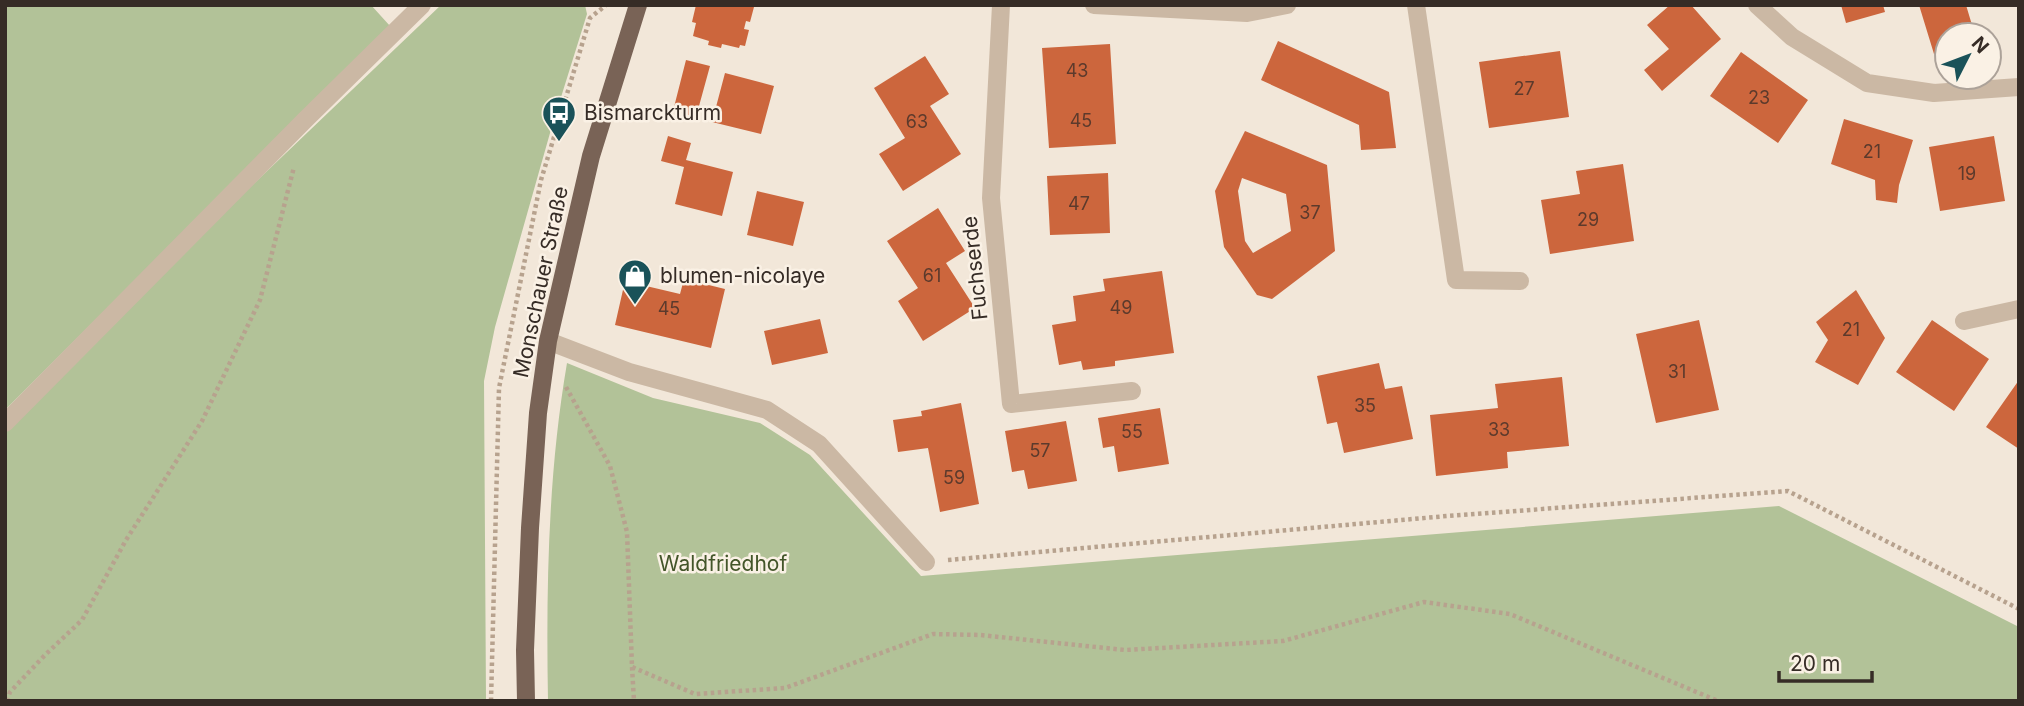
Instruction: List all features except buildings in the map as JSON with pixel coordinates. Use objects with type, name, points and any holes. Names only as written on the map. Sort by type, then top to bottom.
[{"type":"main road","name":"Monschauer Straße","points":[[526,701],[525,650],[530,528],[538,413],[548,341],[591,156],[638,5]]},
{"type":"street","points":[[5,423],[306,118],[422,5]]},
{"type":"street","name":"Fuchserde","points":[[1001,5],[991,198],[1011,404],[1132,391]]},
{"type":"street","points":[[1094,5],[1247,13],[1287,5]]},
{"type":"street","points":[[1416,5],[1456,280],[1520,281]]},
{"type":"street","points":[[1758,5],[1791,37],[1867,83],[1934,93],[2019,87]]},
{"type":"street","points":[[1964,321],[2019,309]]},
{"type":"street","points":[[548,341],[629,372],[767,410],[819,444],[926,562]]},
{"type":"path","points":[[8,701],[10,692],[44,655],[82,621],[126,540],[202,421],[260,300],[294,167]]},
{"type":"path","points":[[566,385],[610,466],[627,532],[634,701]]},
{"type":"path","points":[[926,562],[1447,516],[1788,491],[2019,609]]},
{"type":"path","points":[[632,667],[695,694],[785,688],[933,634],[980,635],[1125,650],[1283,641],[1424,602],[1510,614],[1718,701]]},
{"type":"green space","points":[[5,5],[371,5],[390,26],[5,410]]},
{"type":"green space","points":[[441,5],[585,5],[587,14],[495,327],[484,381],[486,701],[5,701],[5,421]]},
{"type":"green space","name":"Waldfriedhof","points":[[567,363],[653,398],[760,423],[810,455],[921,576],[1779,506],[2019,627],[2019,701],[548,701],[547,616],[552,489]]},
{"type":"place","name":"Bismarckturm","points":[[559,143]]},
{"type":"place","name":"blumen-nicolaye","points":[[635,306]]}]
